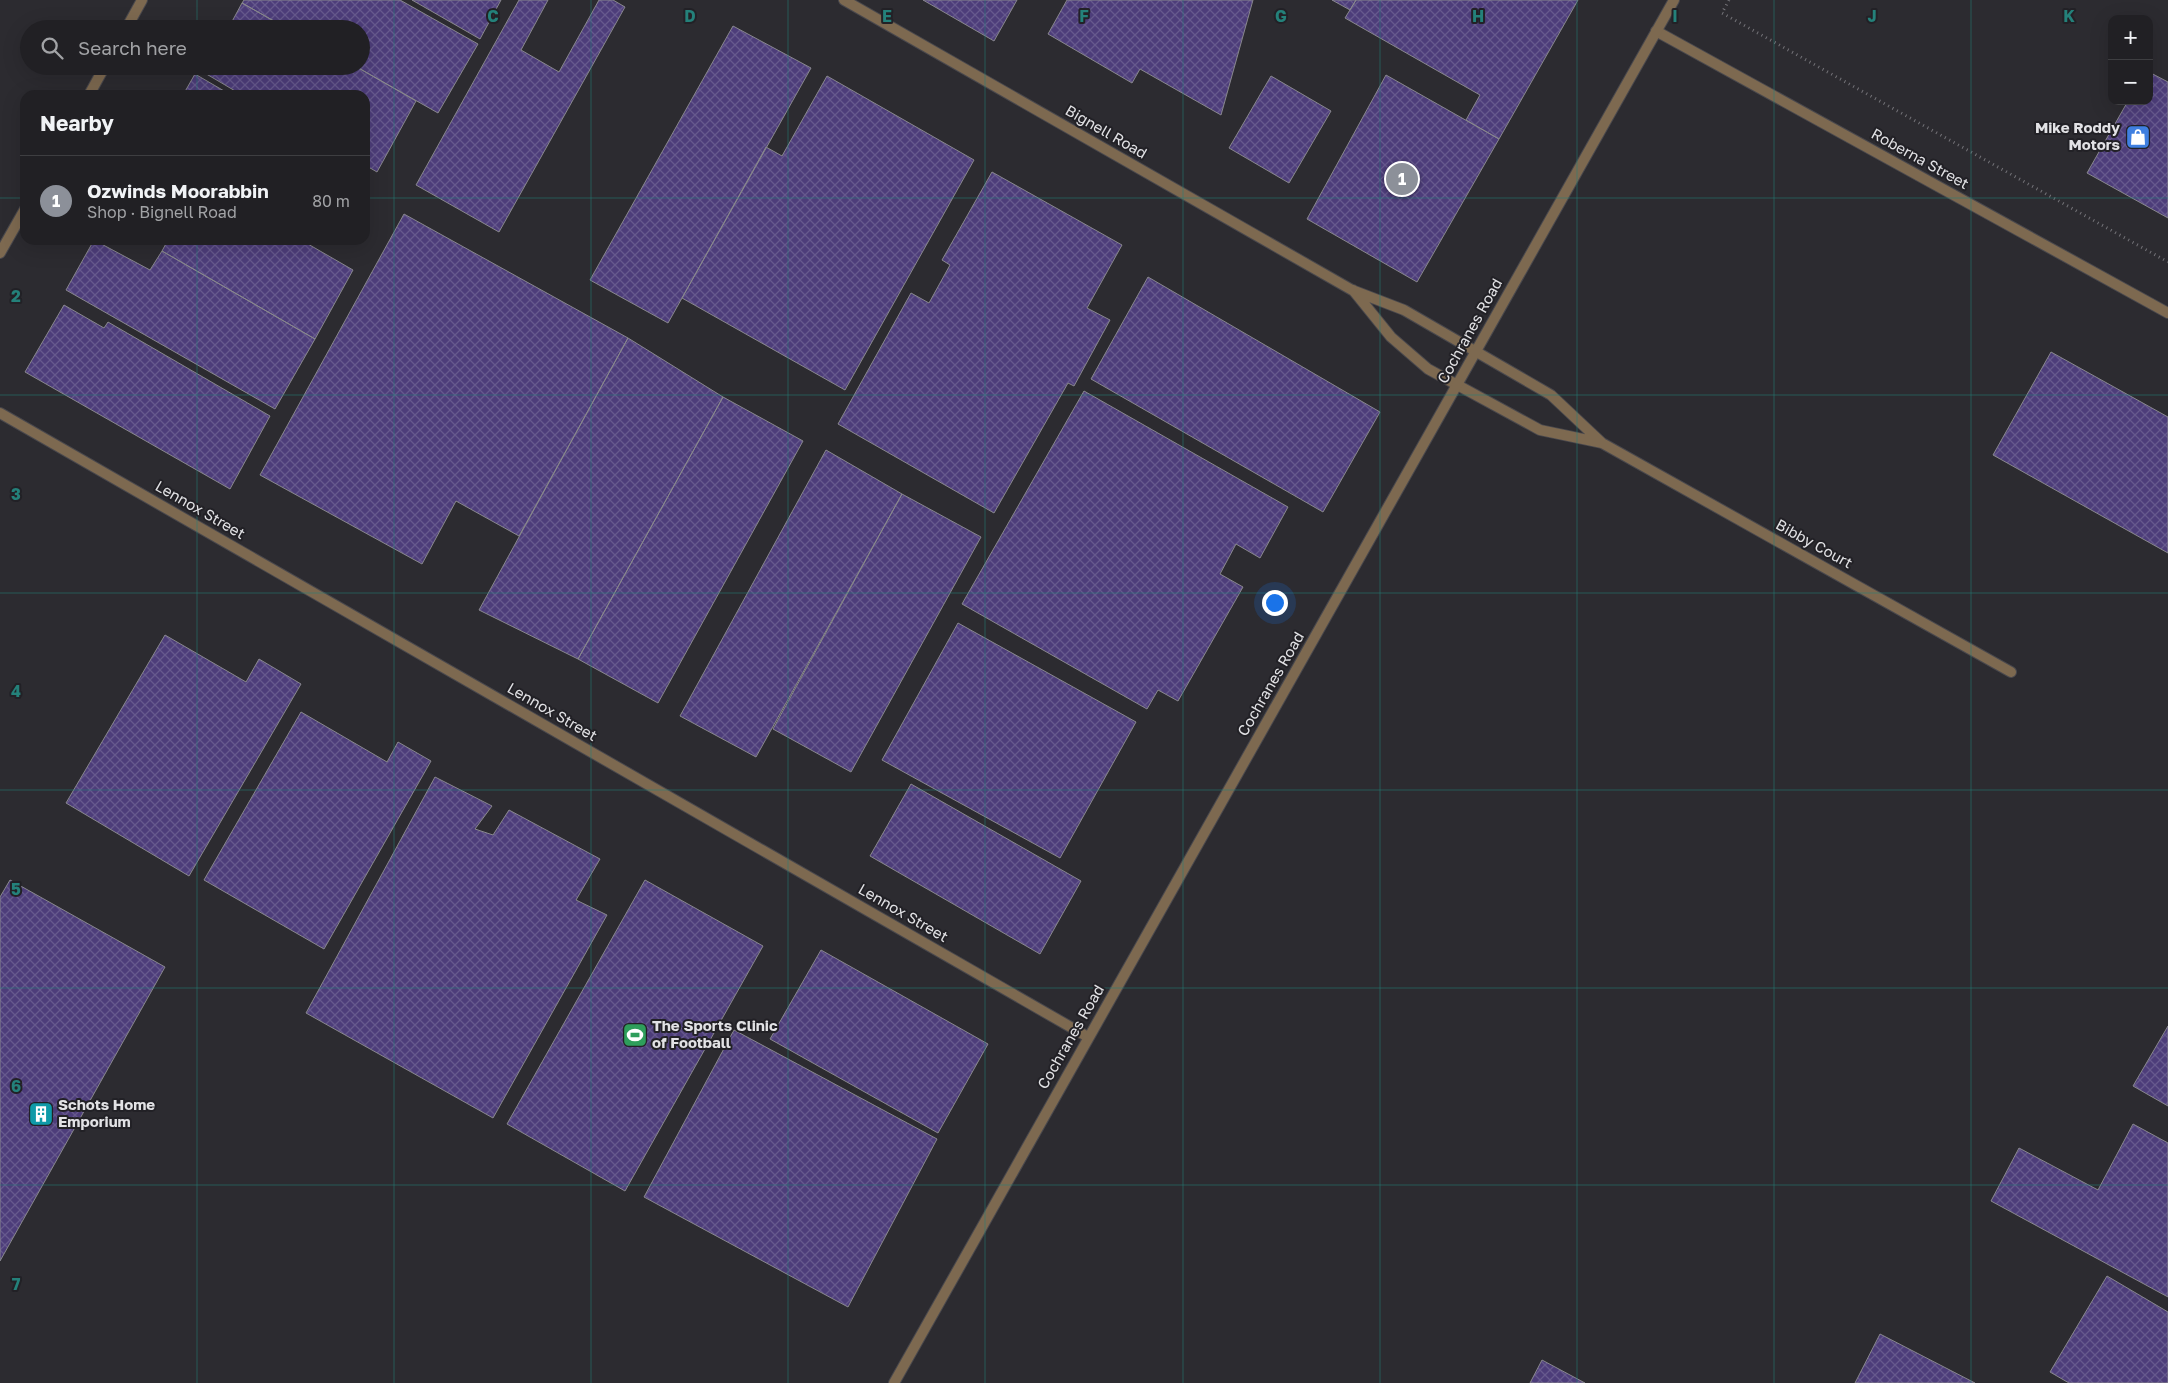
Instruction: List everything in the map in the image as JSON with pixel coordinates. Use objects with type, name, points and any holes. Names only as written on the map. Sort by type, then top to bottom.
[{"type":"street","points":[[131,20],[142,0]]},
{"type":"street","name":"Bignell Road","points":[[844,0],[1352,290],[1397,307],[1476,350]]},
{"type":"street","name":"Cochranes Road","points":[[894,1383],[1674,0]]},
{"type":"street","name":"Roberna Street","points":[[1656,31],[2168,313]]},
{"type":"street","points":[[92,90],[100,75]]},
{"type":"street","points":[[0,253],[20,218]]},
{"type":"street","name":"Bignell Road","points":[[1352,290],[1382,328],[1405,351],[1428,369],[1457,386]]},
{"type":"street","name":"Bibby Court","points":[[1476,350],[1556,398],[1602,443],[2011,672]]},
{"type":"street","name":"Bibby Court","points":[[1457,386],[1540,430],[1602,443]]},
{"type":"street","name":"Lennox Street","points":[[0,412],[1088,1037]]},
{"type":"path","points":[[1729,0],[1722,14],[2168,262]]},
{"type":"building","points":[[244,0],[400,0],[478,44],[438,113],[370,74],[370,20],[272,20],[242,3]]},
{"type":"building","points":[[412,0],[501,0],[480,39]]},
{"type":"building","points":[[519,0],[548,0],[521,50],[559,72],[599,0],[613,0],[625,7],[499,232],[416,185]]},
{"type":"building","points":[[923,0],[1017,0],[994,41]]},
{"type":"building","points":[[1067,0],[1253,0],[1221,115],[1140,69],[1132,83],[1048,34]]},
{"type":"building","points":[[1332,0],[1356,0],[1350,10]]},
{"type":"building","points":[[1356,0],[1578,0],[1499,139],[1466,120],[1480,95],[1345,18]]},
{"type":"building","points":[[242,3],[272,20],[233,20]]},
{"type":"building","points":[[733,26],[811,68],[668,323],[590,280]]},
{"type":"building","name":"Mike Roddy Motors","points":[[2153,74],[2168,82],[2168,218],[2087,173],[2126,105],[2153,105]]},
{"type":"building","points":[[194,75],[197,75],[222,90],[186,90]]},
{"type":"building","points":[[208,75],[370,75],[416,101],[377,172],[370,168],[370,90],[234,90]]},
{"type":"building","points":[[1386,75],[1499,139],[1417,282],[1307,219]]},
{"type":"building","points":[[827,76],[974,160],[845,390],[682,298],[766,147],[782,156]]},
{"type":"building","points":[[1271,76],[1331,111],[1289,183],[1229,148]]},
{"type":"building","points":[[992,172],[1122,245],[1087,308],[1110,320],[1074,386],[1068,383],[994,513],[838,424],[911,293],[929,303],[950,265],[942,260]]},
{"type":"building","points":[[404,214],[628,338],[519,536],[456,501],[422,564],[260,475]]},
{"type":"building","points":[[91,245],[103,245],[150,270],[162,251],[315,339],[275,409],[66,290]]},
{"type":"building","points":[[165,245],[310,245],[353,270],[315,339],[162,251]]},
{"type":"building","points":[[1148,277],[1380,412],[1323,512],[1091,379]]},
{"type":"building","points":[[64,305],[104,328],[108,322],[270,416],[230,489],[25,372]]},
{"type":"building","points":[[628,338],[723,397],[578,659],[479,610]]},
{"type":"building","points":[[2051,352],[2168,417],[2168,553],[1993,455]]},
{"type":"building","points":[[1084,391],[1288,507],[1260,558],[1236,544],[1220,574],[1243,587],[1178,701],[1158,690],[1147,709],[962,604]]},
{"type":"building","points":[[723,397],[803,441],[658,703],[578,659]]},
{"type":"building","points":[[826,450],[902,494],[756,757],[680,716]]},
{"type":"building","points":[[902,494],[981,537],[851,772],[773,729]]},
{"type":"building","points":[[958,623],[1136,722],[1060,858],[882,760]]},
{"type":"building","points":[[165,635],[246,682],[259,659],[301,684],[189,876],[66,803]]},
{"type":"building","points":[[301,712],[387,762],[398,742],[431,761],[324,949],[204,880]]},
{"type":"building","points":[[435,777],[492,806],[475,829],[493,835],[509,810],[600,859],[576,900],[607,915],[493,1118],[306,1013]]},
{"type":"building","points":[[911,784],[1081,881],[1040,954],[870,856]]},
{"type":"building","name":"Schots Home Emporium","points":[[10,880],[165,967],[0,1261],[0,897]]},
{"type":"building","name":"The Sports Clinic of Football","points":[[645,880],[763,946],[625,1191],[507,1124]]},
{"type":"building","points":[[821,950],[988,1044],[938,1133],[770,1039]]},
{"type":"building","points":[[2168,1026],[2168,1106],[2133,1086]]},
{"type":"building","points":[[734,1030],[937,1139],[848,1307],[644,1197]]},
{"type":"building","points":[[2133,1124],[2168,1143],[2168,1297],[1991,1201],[2019,1148],[2098,1190]]},
{"type":"building","points":[[2107,1276],[2168,1312],[2168,1383],[2069,1383],[2050,1372]]},
{"type":"building","points":[[1880,1334],[1975,1383],[1855,1383]]},
{"type":"building","points":[[1542,1360],[1585,1383],[1530,1383]]},
{"type":"place","name":"Mike Roddy Motors","points":[[2138,137]]},
{"type":"place","name":"Ozwinds Moorabbin","points":[[1402,179]]},
{"type":"place","name":"The Sports Clinic of Football","points":[[635,1035]]},
{"type":"place","name":"Schots Home Emporium","points":[[41,1114]]}]
